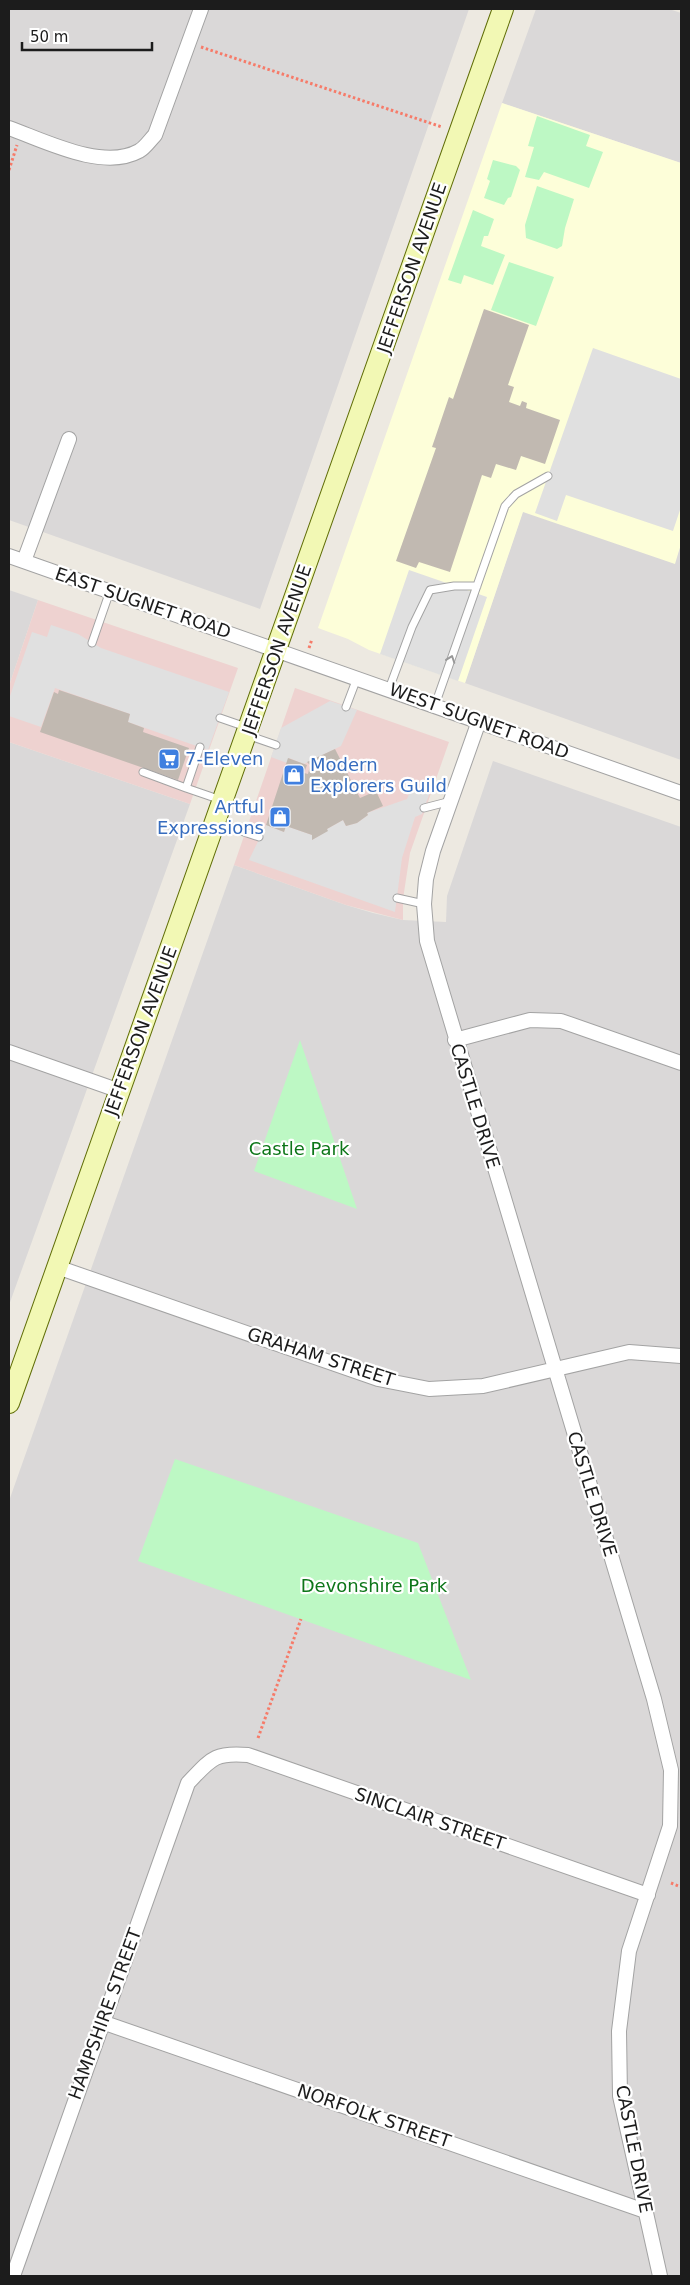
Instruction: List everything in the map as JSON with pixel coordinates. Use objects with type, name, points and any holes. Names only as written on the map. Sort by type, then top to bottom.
[{"type":"street","points":[[15,130],[87,155],[115,159],[140,151],[155,135],[201,9]]},
{"type":"street","name":"JEFFERSON AVENUE","points":[[9,1403],[503,9]]},
{"type":"street","points":[[24,561],[69,439]]},
{"type":"street","name":"EAST SUGNET ROAD","points":[[9,556],[277,650]]},
{"type":"street","name":"WEST SUGNET ROAD","points":[[277,650],[681,793]]},
{"type":"street","name":"CASTLE DRIVE","points":[[479,721],[433,851],[426,878],[424,904],[426,941],[654,1699],[671,1770],[670,1826],[629,1951],[619,2031],[620,2096],[660,2276]]},
{"type":"street","points":[[455,1040],[530,1020],[561,1021],[681,1063]]},
{"type":"street","points":[[9,1052],[120,1091]]},
{"type":"street","name":"GRAHAM STREET","points":[[57,1267],[378,1379],[429,1389],[483,1386],[629,1352],[681,1356]]},
{"type":"street","name":"SINCLAIR STREET","points":[[211,1759],[230,1753],[248,1755],[648,1896]]},
{"type":"street","name":"HAMPSHIRE STREET","points":[[13,2276],[188,1783],[211,1759]]},
{"type":"street","name":"NORFOLK STREET","points":[[102,2022],[645,2211]]},
{"type":"lane","points":[[435,705],[505,506],[516,494],[548,476]]},
{"type":"lane","points":[[389,689],[412,627],[430,590],[454,586],[477,586]]},
{"type":"lane","points":[[92,642],[110,591]]},
{"type":"lane","points":[[346,707],[357,678]]},
{"type":"lane","points":[[220,718],[276,745]]},
{"type":"lane","points":[[186,788],[200,747]]},
{"type":"lane","points":[[143,772],[223,800]]},
{"type":"lane","points":[[424,808],[451,801]]},
{"type":"lane","points":[[216,822],[259,837]]},
{"type":"lane","points":[[396,898],[424,904]]},
{"type":"path","points":[[189,42],[459,133]]},
{"type":"path","points":[[9,170],[15,130]]},
{"type":"path","points":[[258,1738],[300,1619]]},
{"type":"path","points":[[670,1883],[681,1887]]},
{"type":"shaded area","points":[[9,9],[469,9],[260,609],[9,520]]},
{"type":"shaded area","points":[[536,9],[669,9],[681,13],[681,163],[502,103]]},
{"type":"shaded area","points":[[502,103],[681,163],[681,544],[675,564],[523,512],[465,683],[369,650],[348,639],[318,628]]},
{"type":"shaded area","points":[[593,348],[681,379],[681,507],[673,531],[566,495],[557,521],[535,513]]},
{"type":"shaded area","points":[[523,511],[674,563],[681,544],[681,760],[465,683]]},
{"type":"shaded area","points":[[409,570],[487,597],[458,681],[380,654]]},
{"type":"shaded area","points":[[9,590],[38,600],[9,686]]},
{"type":"shaded area","points":[[38,600],[238,668],[190,804],[9,742],[9,686]]},
{"type":"shaded area","points":[[51,625],[78,634],[101,648],[229,692],[208,750],[128,722],[130,714],[55,688],[41,727],[9,716],[9,699],[32,632],[47,637]]},
{"type":"shaded area","points":[[295,688],[449,742],[410,853],[403,899],[403,920],[346,905],[234,865]]},
{"type":"shaded area","points":[[330,701],[357,710],[341,746],[304,764],[289,758],[287,763],[271,757],[281,728]]},
{"type":"shaded area","points":[[9,742],[190,804],[9,1305]]},
{"type":"shaded area","points":[[493,761],[681,827],[681,2276],[9,2276],[9,1501],[234,865],[373,913],[403,920],[446,922],[447,896]]},
{"type":"shaded area","points":[[413,785],[430,792],[422,814],[415,817],[402,858],[395,912],[249,860],[266,825],[284,832],[286,826],[312,835],[312,840],[343,820],[346,826],[357,823],[368,815],[367,813],[407,799]]},
{"type":"green space","points":[[537,116],[590,135],[586,146],[603,152],[589,188],[544,172],[539,180],[525,177],[534,147],[528,146]]},
{"type":"green space","points":[[493,160],[516,166],[520,170],[511,197],[508,198],[504,205],[484,198],[490,181],[487,179]]},
{"type":"green space","points":[[537,186],[574,199],[565,228],[562,246],[557,249],[526,238],[525,225]]},
{"type":"green space","points":[[473,210],[494,219],[488,236],[484,236],[481,246],[505,255],[493,285],[464,275],[461,284],[448,280]]},
{"type":"green space","points":[[509,262],[554,277],[536,326],[491,310]]},
{"type":"green space","name":"Castle Park","points":[[300,1040],[357,1209],[254,1171]]},
{"type":"green space","name":"Devonshire Park","points":[[175,1459],[418,1543],[471,1680],[138,1561]]},
{"type":"building","points":[[484,309],[529,325],[508,385],[514,387],[509,402],[520,406],[522,401],[527,403],[526,408],[560,420],[545,464],[521,456],[516,470],[496,464],[491,478],[482,475],[450,572],[419,562],[416,568],[396,561],[436,448],[432,447],[449,397],[453,399]]},
{"type":"building","points":[[59,690],[130,714],[128,722],[144,728],[143,732],[189,748],[178,780],[40,732],[54,692],[58,694]]},
{"type":"building","points":[[335,749],[360,798],[376,791],[383,806],[367,813],[368,815],[357,823],[346,826],[343,820],[312,840],[312,835],[286,826],[284,832],[266,825],[288,758],[307,765],[304,773],[308,774],[310,765],[307,762]]},
{"type":"place","name":"7-Eleven","points":[[169,759]]},
{"type":"place","name":"Modern Explorers Guild","points":[[294,775]]},
{"type":"place","name":"Artful Expressions","points":[[280,817]]}]
